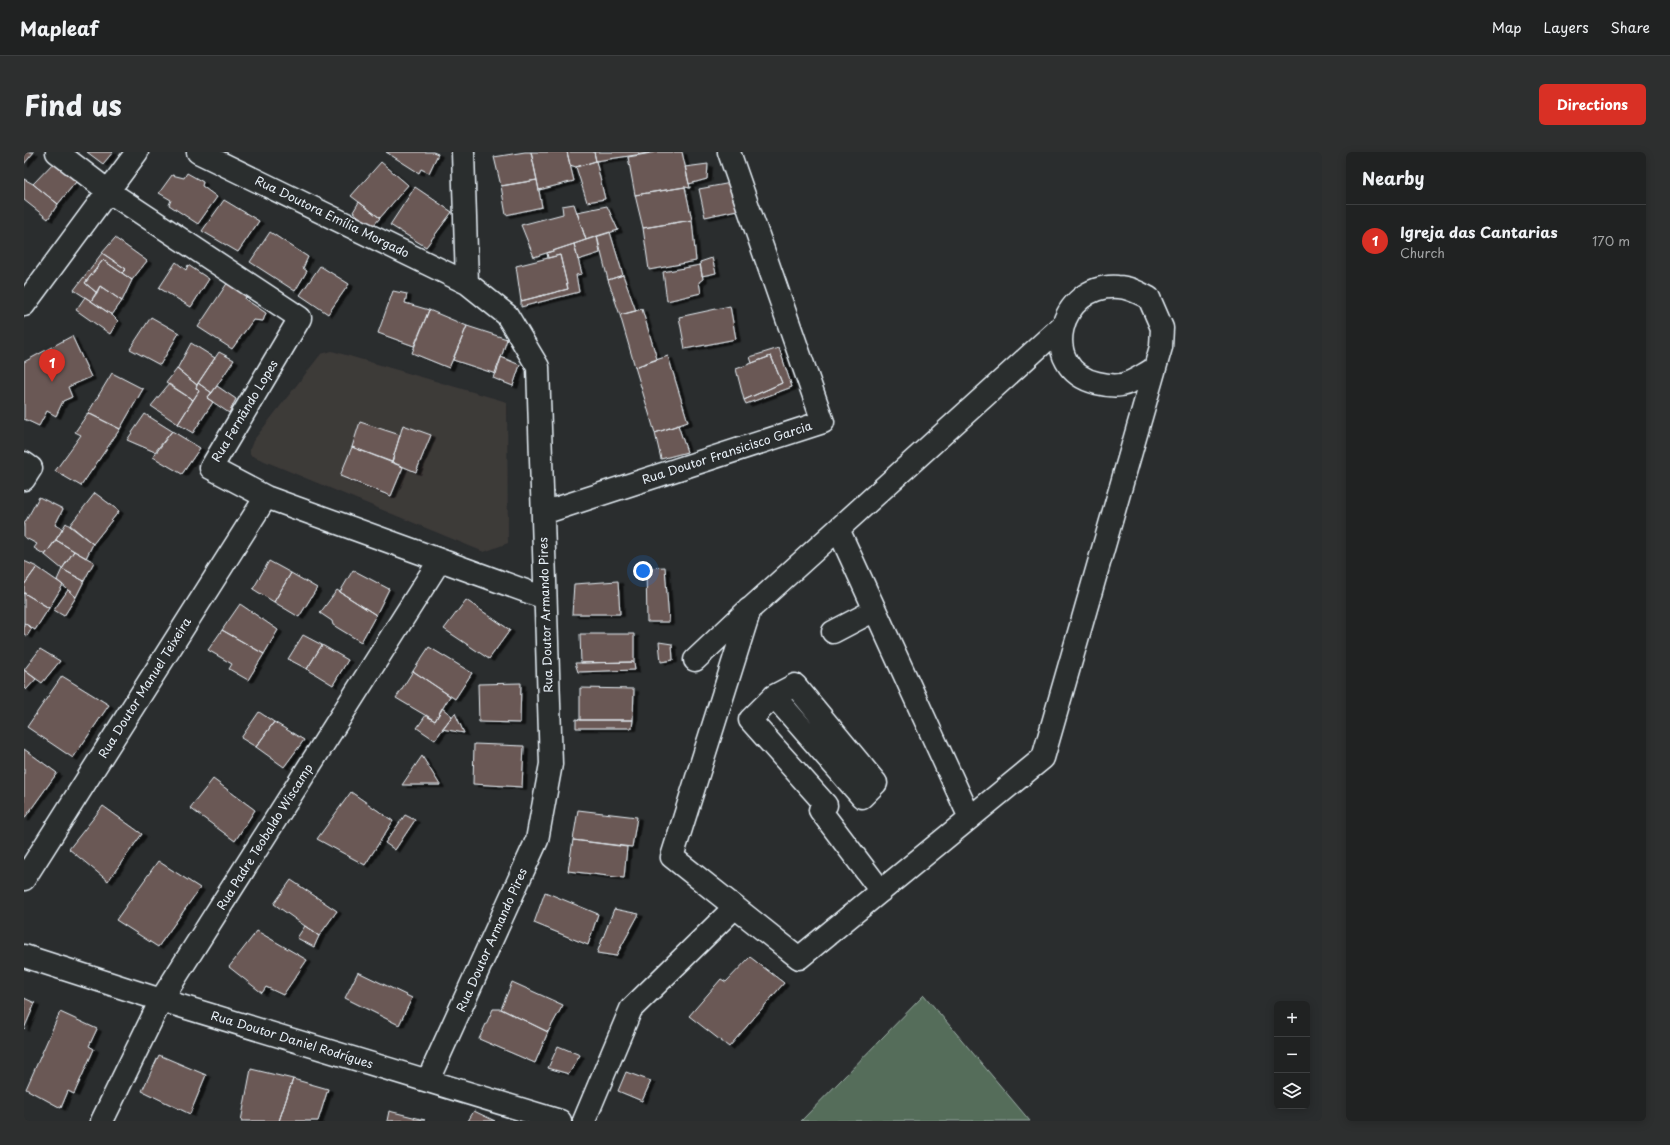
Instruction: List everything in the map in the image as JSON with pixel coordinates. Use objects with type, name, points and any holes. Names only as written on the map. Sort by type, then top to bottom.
[{"type":"street","name":"Rua Fernãndo Lopes","points":[[57,152],[108,191],[300,318],[211,468],[266,498],[545,598]]},
{"type":"street","points":[[24,305],[137,152]]},
{"type":"street","name":"Rua Doutora Emília Morgado","points":[[198,152],[467,283]]},
{"type":"street","points":[[463,152],[467,283]]},
{"type":"street","name":"Rua Doutor Fransicisco Garcia","points":[[543,513],[823,422],[729,152]]},
{"type":"street","name":"Rua Doutor Armando Pires","points":[[428,1080],[537,840],[551,764],[538,367],[507,315],[467,283]]},
{"type":"street","points":[[695,660],[750,609],[1062,326],[1072,306],[1084,295],[1107,287],[1119,287],[1149,298],[1162,328],[1161,347],[1044,758],[799,958],[672,857],[750,609]]},
{"type":"street","points":[[1062,326],[1062,355],[1072,370],[1087,380],[1107,385],[1122,385],[1154,369]]},
{"type":"street","points":[[24,463],[31,468],[24,479]]},
{"type":"street","name":"Rua Doutor Manuel Teixeira","points":[[24,879],[266,498]]},
{"type":"street","points":[[838,529],[970,818]]},
{"type":"street","name":"Rua Padre Teobaldo Wiscamp","points":[[102,1121],[161,1000],[440,560]]},
{"type":"street","points":[[833,632],[875,610]]},
{"type":"street","points":[[774,696],[862,797],[876,783],[795,685],[774,696],[750,720],[826,805],[820,810],[881,890]]},
{"type":"street","points":[[584,1121],[631,1009],[735,907]]},
{"type":"street","name":"Rua Doutor Daniel Rodrígues","points":[[24,956],[161,1000],[560,1121]]},
{"type":"shaded area","points":[[332,351],[507,402],[508,543],[484,552],[250,455],[250,449],[253,441],[321,354]]},
{"type":"green space","points":[[924,995],[1030,1121],[801,1121]]},
{"type":"building","points":[[24,152],[34,152],[24,164]]},
{"type":"building","points":[[87,152],[113,152],[103,164]]},
{"type":"building","points":[[386,152],[433,152],[438,154],[429,173],[421,169],[419,173]]},
{"type":"building","points":[[531,152],[537,180],[501,186],[494,157]]},
{"type":"building","points":[[531,152],[567,152],[574,181],[539,190]]},
{"type":"building","points":[[567,152],[594,152],[596,161],[576,167],[570,165]]},
{"type":"building","points":[[594,152],[649,152],[649,153],[596,161]]},
{"type":"building","points":[[657,152],[682,152],[690,188],[685,187],[635,195],[628,157]]},
{"type":"building","points":[[56,160],[80,177],[58,204],[33,184]]},
{"type":"building","points":[[596,161],[605,199],[587,202],[576,167]]},
{"type":"building","points":[[381,162],[408,185],[380,218],[351,196]]},
{"type":"building","points":[[708,164],[707,179],[689,184],[685,167]]},
{"type":"building","points":[[187,173],[203,182],[202,186],[217,197],[198,224],[169,205],[171,200],[159,193],[172,175],[184,178]]},
{"type":"building","points":[[24,179],[33,184],[58,204],[48,219],[24,200]]},
{"type":"building","points":[[537,180],[542,207],[506,215],[501,186]]},
{"type":"building","points":[[731,183],[737,210],[705,217],[699,189]]},
{"type":"building","points":[[415,187],[452,212],[426,247],[390,225]]},
{"type":"building","points":[[685,187],[692,220],[643,228],[635,195]]},
{"type":"building","points":[[224,200],[259,221],[238,252],[202,231]]},
{"type":"building","points":[[359,202],[380,218],[372,227],[353,212]]},
{"type":"building","points":[[574,204],[586,240],[534,257],[521,225],[563,214],[562,206]]},
{"type":"building","points":[[607,206],[618,230],[586,240],[577,212]]},
{"type":"building","points":[[692,220],[696,261],[649,270],[643,228]]},
{"type":"building","points":[[270,232],[308,257],[303,268],[307,271],[295,291],[250,262]]},
{"type":"building","points":[[610,232],[623,275],[608,280],[597,236]]},
{"type":"building","points":[[597,236],[600,253],[578,260],[574,244]]},
{"type":"building","points":[[115,238],[147,261],[132,280],[122,273],[126,269],[102,253]]},
{"type":"building","points":[[574,244],[582,274],[576,275],[579,292],[521,307],[521,301],[568,289],[560,255],[548,258],[547,253]]},
{"type":"building","points":[[102,253],[126,269],[122,273],[103,260],[85,283],[97,293],[91,301],[74,290]]},
{"type":"building","points":[[560,255],[568,289],[521,301],[516,266]]},
{"type":"building","points":[[712,258],[716,273],[702,276],[700,262]]},
{"type":"building","points":[[103,260],[132,280],[122,301],[100,286],[97,293],[85,283]]},
{"type":"building","points":[[176,262],[186,270],[188,265],[209,279],[191,307],[159,288]]},
{"type":"building","points":[[700,265],[703,279],[699,282],[701,293],[667,301],[663,272]]},
{"type":"building","points":[[320,266],[349,284],[328,314],[300,295]]},
{"type":"building","points":[[623,275],[636,311],[620,315],[608,280]]},
{"type":"building","points":[[230,279],[249,290],[245,299],[266,313],[263,321],[253,320],[232,349],[198,327]]},
{"type":"building","points":[[100,286],[122,301],[112,315],[91,301]]},
{"type":"building","points":[[393,291],[407,294],[405,303],[429,310],[414,346],[378,333]]},
{"type":"building","points":[[85,297],[112,315],[118,321],[110,334],[76,310]]},
{"type":"building","points":[[730,306],[736,339],[685,349],[679,317]]},
{"type":"building","points":[[642,309],[657,359],[635,367],[620,315]]},
{"type":"building","points":[[429,310],[467,326],[449,368],[412,353]]},
{"type":"building","points":[[151,317],[179,333],[160,365],[130,349]]},
{"type":"building","points":[[467,326],[507,339],[496,374],[453,360]]},
{"type":"building","points":[[72,336],[91,377],[68,387],[72,397],[63,401],[56,416],[47,411],[39,426],[24,419],[24,362]]},
{"type":"building","points":[[191,343],[215,358],[197,385],[177,369]]},
{"type":"building","points":[[779,348],[792,387],[746,404],[744,400],[782,383],[771,356],[752,363],[750,357]]},
{"type":"building","points":[[219,352],[234,360],[212,393],[198,383]]},
{"type":"building","points":[[668,356],[688,422],[655,433],[635,367]]},
{"type":"building","points":[[771,356],[782,383],[744,400],[736,369]]},
{"type":"building","points":[[501,357],[520,365],[513,386],[493,378]]},
{"type":"building","points":[[177,369],[197,385],[196,388],[199,391],[193,400],[166,383]]},
{"type":"building","points":[[112,373],[143,389],[120,429],[88,413]]},
{"type":"building","points":[[198,383],[212,393],[207,398],[213,402],[193,433],[178,424],[199,391],[196,388]]},
{"type":"building","points":[[169,384],[193,400],[178,424],[151,406]]},
{"type":"building","points":[[217,386],[236,399],[229,413],[207,398]]},
{"type":"building","points":[[88,413],[120,429],[81,486],[55,471],[81,435],[75,432]]},
{"type":"building","points":[[145,414],[172,431],[155,452],[127,440]]},
{"type":"building","points":[[360,422],[400,435],[392,462],[352,447]]},
{"type":"building","points":[[403,425],[431,435],[416,472],[392,462]]},
{"type":"building","points":[[678,425],[687,452],[661,459],[655,433]]},
{"type":"building","points":[[172,431],[200,448],[182,474],[153,457]]},
{"type":"building","points":[[352,447],[403,467],[391,496],[340,476]]},
{"type":"building","points":[[95,493],[119,511],[93,544],[70,525]]},
{"type":"building","points":[[39,497],[63,509],[55,525],[63,529],[45,555],[34,548],[37,544],[24,537],[24,524]]},
{"type":"building","points":[[66,523],[93,544],[86,558],[56,540]]},
{"type":"building","points":[[56,540],[74,551],[62,569],[45,555]]},
{"type":"building","points":[[74,551],[94,562],[84,581],[62,569]]},
{"type":"building","points":[[24,561],[37,567],[24,585]]},
{"type":"building","points":[[269,561],[291,573],[274,602],[253,589]]},
{"type":"building","points":[[37,567],[63,585],[49,608],[24,593],[24,585]]},
{"type":"building","points":[[665,567],[669,622],[647,622],[646,568]]},
{"type":"building","points":[[62,569],[84,581],[76,597],[57,580]]},
{"type":"building","points":[[353,570],[389,589],[376,615],[340,592]]},
{"type":"building","points":[[291,573],[317,588],[299,617],[274,602]]},
{"type":"building","points":[[618,581],[620,614],[572,614],[574,584]]},
{"type":"building","points":[[68,590],[76,597],[64,616],[54,610]]},
{"type":"building","points":[[337,590],[376,615],[361,642],[333,625],[332,621],[320,613]]},
{"type":"building","points":[[24,593],[49,608],[35,630],[24,623]]},
{"type":"building","points":[[466,600],[510,630],[489,659],[444,629]]},
{"type":"building","points":[[240,604],[278,630],[264,654],[222,630]]},
{"type":"building","points":[[24,623],[32,628],[27,636],[24,634]]},
{"type":"building","points":[[222,630],[264,654],[248,680],[229,669],[232,664],[208,650]]},
{"type":"building","points":[[580,634],[634,634],[634,662],[581,663]]},
{"type":"building","points":[[303,635],[322,645],[307,669],[288,659]]},
{"type":"building","points":[[659,642],[672,644],[673,660],[661,662]]},
{"type":"building","points":[[322,645],[348,660],[333,685],[307,669]]},
{"type":"building","points":[[429,647],[472,673],[455,699],[413,671]]},
{"type":"building","points":[[40,649],[60,661],[42,683],[24,670]]},
{"type":"building","points":[[634,662],[635,670],[578,672],[575,663]]},
{"type":"building","points":[[24,670],[36,679],[26,690],[24,688]]},
{"type":"building","points":[[413,671],[450,696],[435,721],[396,698]]},
{"type":"building","points":[[62,676],[109,705],[73,758],[27,727]]},
{"type":"building","points":[[521,683],[520,723],[479,722],[478,684]]},
{"type":"building","points":[[580,688],[634,689],[633,720],[580,720]]},
{"type":"building","points":[[442,708],[452,716],[435,740],[417,728],[426,715],[435,721]]},
{"type":"building","points":[[259,712],[274,722],[256,747],[241,738]]},
{"type":"building","points":[[455,713],[464,733],[442,729]]},
{"type":"building","points":[[576,719],[633,720],[632,728],[576,728]]},
{"type":"building","points":[[274,722],[304,740],[284,767],[256,747]]},
{"type":"building","points":[[474,744],[524,746],[522,787],[473,784]]},
{"type":"building","points":[[24,749],[57,773],[24,819]]},
{"type":"building","points":[[422,756],[440,785],[402,785]]},
{"type":"building","points":[[213,779],[255,810],[235,841],[190,808]]},
{"type":"building","points":[[351,792],[393,821],[365,865],[317,839]]},
{"type":"building","points":[[103,806],[142,834],[108,881],[69,849]]},
{"type":"building","points":[[578,810],[637,817],[632,847],[573,840]]},
{"type":"building","points":[[405,815],[415,820],[395,850],[385,843]]},
{"type":"building","points":[[573,840],[627,847],[624,878],[568,871]]},
{"type":"building","points":[[158,861],[200,888],[158,947],[116,920]]},
{"type":"building","points":[[291,880],[337,911],[319,936],[274,904]]},
{"type":"building","points":[[545,892],[598,914],[588,945],[534,923]]},
{"type":"building","points":[[614,909],[639,914],[616,956],[597,953]]},
{"type":"building","points":[[305,926],[319,936],[314,947],[297,938]]},
{"type":"building","points":[[257,931],[307,960],[283,995],[266,987],[262,993],[229,967]]},
{"type":"building","points":[[750,957],[784,983],[729,1047],[689,1016],[721,979],[726,982]]},
{"type":"building","points":[[358,972],[412,998],[399,1025],[345,998]]},
{"type":"building","points":[[512,982],[563,1005],[548,1032],[501,1009]]},
{"type":"building","points":[[24,998],[35,1003],[24,1029]]},
{"type":"building","points":[[493,1009],[501,1009],[548,1032],[535,1063],[479,1039]]},
{"type":"building","points":[[60,1012],[97,1029],[89,1046],[94,1049],[74,1094],[68,1091],[61,1108],[26,1089]]},
{"type":"building","points":[[558,1046],[580,1055],[569,1074],[548,1068]]},
{"type":"building","points":[[159,1055],[206,1075],[190,1114],[142,1091]]},
{"type":"building","points":[[251,1069],[293,1079],[279,1121],[241,1121]]},
{"type":"building","points":[[626,1072],[651,1081],[642,1101],[618,1091]]},
{"type":"building","points":[[293,1079],[328,1089],[318,1121],[279,1121]]},
{"type":"building","points":[[389,1111],[425,1120],[387,1121]]},
{"type":"building","points":[[474,1111],[495,1121],[468,1121]]},
{"type":"place","name":"Igreja das Cantarias","points":[[52,382]]}]
